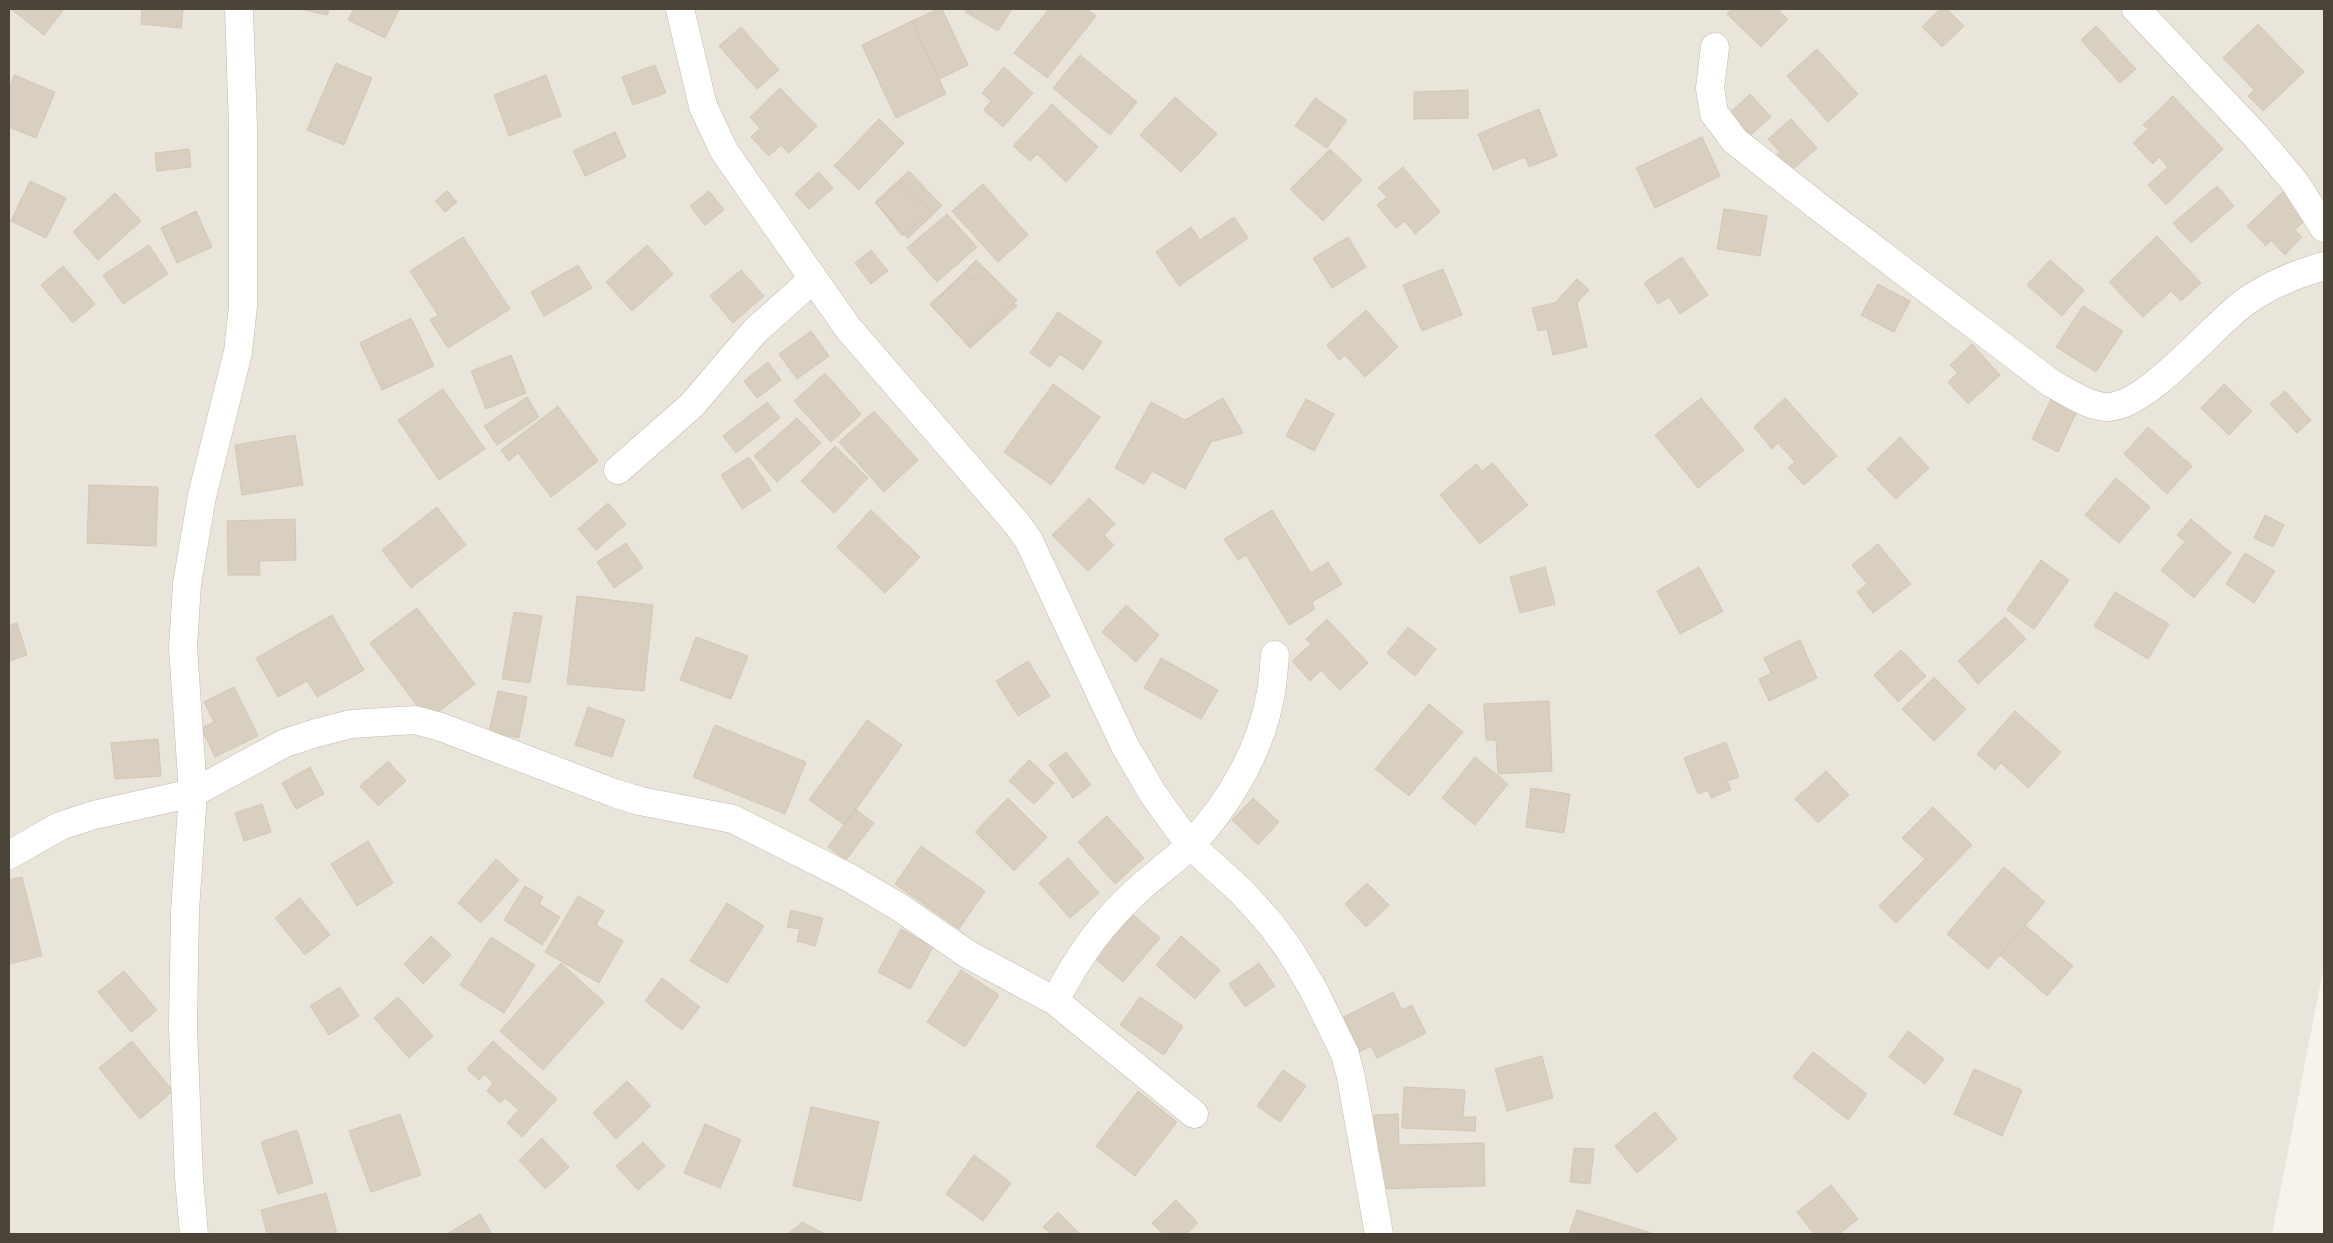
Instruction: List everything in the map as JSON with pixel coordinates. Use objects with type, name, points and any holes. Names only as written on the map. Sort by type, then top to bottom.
[{"type":"street","points":[[194,1234],[189,1178],[183,1026],[185,912],[193,793],[183,646],[187,584],[202,496],[238,352],[243,306],[243,127],[239,9]]},
{"type":"street","points":[[680,9],[703,106],[711,127],[724,151],[812,280],[854,336],[1029,541],[1125,746],[1153,794],[1190,845],[1241,891],[1270,922],[1312,987],[1345,1054],[1355,1096],[1379,1234]]},
{"type":"street","points":[[2136,9],[2254,134],[2294,181],[2324,228]]},
{"type":"street","points":[[1715,46],[1710,88],[1714,112],[1735,141],[2051,383],[2083,401],[2107,407],[2131,401],[2175,366],[2245,302],[2285,278],[2324,266]]},
{"type":"street","points":[[618,470],[692,405],[755,331],[812,280]]},
{"type":"street","points":[[1055,1001],[1083,951],[1102,928],[1122,905],[1190,845],[1223,804],[1249,759],[1271,694],[1275,655]]},
{"type":"street","points":[[9,855],[60,826],[94,815],[193,793],[286,743],[316,733],[351,724],[415,720],[441,727],[623,796],[733,818],[848,877],[899,907],[969,955],[1055,1001],[1194,1114]]},
{"type":"shaded area","points":[[9,9],[2324,9],[2324,965],[2272,1234],[9,1234]]},
{"type":"building","points":[[11,9],[64,9],[44,35]]},
{"type":"building","points":[[142,9],[183,9],[181,28],[141,24]]},
{"type":"building","points":[[300,9],[329,9],[327,15]]},
{"type":"building","points":[[354,9],[399,9],[385,38],[348,20]]},
{"type":"building","points":[[942,9],[968,65],[939,79],[912,21]]},
{"type":"building","points":[[967,9],[1012,9],[998,31],[965,12]]},
{"type":"building","points":[[1049,9],[1086,9],[1096,16],[1047,78],[1014,53]]},
{"type":"building","points":[[1732,9],[1777,9],[1788,19],[1761,47],[1727,14]]},
{"type":"building","points":[[1940,9],[1947,9],[1964,26],[1942,47],[1922,27]]},
{"type":"building","points":[[912,21],[946,94],[896,118],[862,45]]},
{"type":"building","points":[[2258,24],[2304,72],[2263,111],[2248,96],[2254,90],[2223,58]]},
{"type":"building","points":[[2096,26],[2136,69],[2120,83],[2081,40]]},
{"type":"building","points":[[741,27],[779,70],[757,89],[719,46]]},
{"type":"building","points":[[1817,49],[1858,94],[1828,122],[1787,76]]},
{"type":"building","points":[[1080,55],[1137,102],[1110,135],[1053,88]]},
{"type":"building","points":[[336,63],[372,78],[344,145],[307,130]]},
{"type":"building","points":[[655,65],[666,93],[633,105],[622,77]]},
{"type":"building","points":[[1004,67],[1033,93],[1003,127],[984,110],[991,101],[982,93]]},
{"type":"building","points":[[14,75],[55,92],[36,138],[9,127],[9,89]]},
{"type":"building","points":[[546,75],[561,116],[509,136],[494,95]]},
{"type":"building","points":[[780,88],[817,126],[789,153],[781,145],[769,156],[751,137],[760,128],[750,117]]},
{"type":"building","points":[[1468,90],[1468,118],[1414,119],[1414,92]]},
{"type":"building","points":[[1750,94],[1771,117],[1745,140],[1724,118]]},
{"type":"building","points":[[2173,96],[2223,149],[2166,205],[2148,185],[2168,167],[2159,157],[2153,164],[2133,143],[2148,129],[2143,125]]},
{"type":"building","points":[[1175,97],[1217,134],[1181,172],[1140,135]]},
{"type":"building","points":[[1315,98],[1347,120],[1327,148],[1295,126]]},
{"type":"building","points":[[1052,104],[1098,147],[1066,182],[1037,154],[1030,161],[1013,146]]},
{"type":"building","points":[[1539,109],[1557,156],[1529,167],[1525,157],[1493,170],[1478,134]]},
{"type":"building","points":[[879,119],[904,143],[859,190],[834,166]]},
{"type":"building","points":[[1791,119],[1817,148],[1784,177],[1770,161],[1780,152],[1768,139]]},
{"type":"building","points":[[615,132],[626,157],[585,176],[573,151]]},
{"type":"building","points":[[1702,137],[1720,176],[1655,208],[1636,168]]},
{"type":"building","points":[[189,149],[191,167],[157,171],[155,153]]},
{"type":"building","points":[[1330,149],[1362,180],[1323,221],[1290,189]]},
{"type":"building","points":[[1403,167],[1440,212],[1415,234],[1405,221],[1396,228],[1377,205],[1387,197],[1378,188]]},
{"type":"building","points":[[909,171],[942,206],[908,238],[875,202]]},
{"type":"building","points":[[819,172],[833,188],[809,209],[795,194]]},
{"type":"building","points":[[30,181],[66,198],[46,238],[11,221]]},
{"type":"building","points":[[901,182],[918,202],[921,200],[931,212],[902,236],[876,203]]},
{"type":"building","points":[[983,184],[1028,235],[998,262],[952,211]]},
{"type":"building","points":[[2217,186],[2234,206],[2191,243],[2173,223]]},
{"type":"building","points":[[2287,188],[2312,213],[2295,230],[2302,237],[2285,255],[2271,240],[2266,246],[2247,226]]},
{"type":"building","points":[[447,191],[457,202],[445,212],[435,201]]},
{"type":"building","points":[[709,191],[724,210],[705,225],[690,206]]},
{"type":"building","points":[[115,193],[141,221],[98,260],[73,232]]},
{"type":"building","points":[[1724,209],[1767,216],[1760,256],[1717,249]]},
{"type":"building","points":[[196,211],[212,247],[177,263],[161,228]]},
{"type":"building","points":[[947,214],[977,247],[937,282],[907,248]]},
{"type":"building","points":[[1234,217],[1248,238],[1179,286],[1156,252],[1191,227],[1200,240]]},
{"type":"building","points":[[2157,236],[2201,283],[2181,301],[2171,291],[2143,317],[2109,282]]},
{"type":"building","points":[[463,237],[510,309],[448,348],[430,320],[438,315],[410,271]]},
{"type":"building","points":[[1348,237],[1366,267],[1332,288],[1313,258]]},
{"type":"building","points":[[149,245],[168,274],[123,304],[103,275]]},
{"type":"building","points":[[647,245],[673,274],[632,311],[606,282]]},
{"type":"building","points":[[871,250],[888,271],[871,284],[855,263]]},
{"type":"building","points":[[1682,257],[1708,295],[1680,314],[1669,297],[1658,304],[1644,283]]},
{"type":"building","points":[[976,260],[1017,300],[971,346],[931,306]]},
{"type":"building","points":[[2050,260],[2084,290],[2062,316],[2027,285]]},
{"type":"building","points":[[578,265],[592,288],[544,316],[531,292]]},
{"type":"building","points":[[63,266],[95,304],[73,323],[41,285]]},
{"type":"building","points":[[985,269],[1017,306],[970,348],[930,304],[964,273],[971,281]]},
{"type":"building","points":[[1443,269],[1462,315],[1422,331],[1403,285]]},
{"type":"building","points":[[741,270],[764,296],[733,323],[710,296]]},
{"type":"building","points":[[1577,279],[1589,290],[1577,303],[1587,347],[1553,355],[1547,329],[1538,331],[1532,308],[1555,303]]},
{"type":"building","points":[[1878,284],[1910,301],[1894,332],[1861,315]]},
{"type":"building","points":[[2083,306],[2123,331],[2096,372],[2056,347]]},
{"type":"building","points":[[1366,310],[1398,347],[1365,377],[1345,355],[1339,360],[1327,345]]},
{"type":"building","points":[[1058,312],[1102,342],[1083,370],[1060,354],[1050,367],[1030,353]]},
{"type":"building","points":[[411,318],[434,366],[382,390],[360,343]]},
{"type":"building","points":[[811,331],[829,356],[797,379],[779,354]]},
{"type":"building","points":[[1972,344],[2000,375],[1968,404],[1948,382],[1958,373],[1950,365]]},
{"type":"building","points":[[511,355],[526,393],[486,409],[471,371]]},
{"type":"building","points":[[768,362],[781,380],[757,398],[744,381]]},
{"type":"building","points":[[825,373],[861,414],[831,442],[794,401]]},
{"type":"building","points":[[1053,384],[1100,417],[1051,485],[1004,452]]},
{"type":"building","points":[[2224,384],[2252,411],[2229,435],[2201,408]]},
{"type":"building","points":[[443,389],[485,449],[439,480],[398,420]]},
{"type":"building","points":[[2285,391],[2311,420],[2297,433],[2270,404]]},
{"type":"building","points":[[527,397],[539,417],[497,445],[484,426]]},
{"type":"building","points":[[1223,398],[1243,433],[1211,442],[1185,489],[1152,471],[1144,484],[1115,468],[1151,402],[1185,420]]},
{"type":"building","points":[[1701,398],[1744,450],[1698,488],[1655,435]]},
{"type":"building","points":[[1785,398],[1837,456],[1804,485],[1788,468],[1795,462],[1778,443],[1772,449],[1754,427]]},
{"type":"building","points":[[1306,399],[1334,414],[1314,451],[1286,436]]},
{"type":"building","points":[[2051,399],[2077,411],[2058,452],[2032,439]]},
{"type":"building","points":[[767,402],[780,418],[736,453],[723,436]]},
{"type":"building","points":[[558,406],[598,461],[551,497],[518,453],[509,461],[501,450]]},
{"type":"building","points":[[874,411],[918,460],[884,492],[839,442]]},
{"type":"building","points":[[797,418],[821,443],[777,482],[754,456]]},
{"type":"building","points":[[2148,427],[2192,466],[2167,494],[2124,454]]},
{"type":"building","points":[[295,435],[303,485],[242,495],[235,445]]},
{"type":"building","points":[[1900,437],[1929,468],[1896,499],[1867,469]]},
{"type":"building","points":[[835,446],[868,478],[834,513],[801,481]]},
{"type":"building","points":[[749,457],[771,490],[742,509],[721,475]]},
{"type":"building","points":[[1493,463],[1528,505],[1480,544],[1440,495],[1476,464],[1482,471]]},
{"type":"building","points":[[2116,478],[2150,507],[2119,543],[2085,515]]},
{"type":"building","points":[[89,485],[158,487],[156,546],[87,543]]},
{"type":"building","points":[[1089,498],[1115,524],[1104,535],[1114,545],[1088,571],[1052,535]]},
{"type":"building","points":[[608,503],[626,524],[596,550],[578,529]]},
{"type":"building","points":[[437,507],[466,545],[411,588],[382,550]]},
{"type":"building","points":[[871,510],[920,557],[885,593],[837,547]]},
{"type":"building","points":[[1272,510],[1311,573],[1328,562],[1342,584],[1312,602],[1315,609],[1289,625],[1246,555],[1238,560],[1224,539]]},
{"type":"building","points":[[2265,515],[2284,525],[2273,547],[2254,538]]},
{"type":"building","points":[[295,519],[296,560],[259,561],[260,575],[228,575],[227,521]]},
{"type":"building","points":[[2191,519],[2231,553],[2194,598],[2161,570],[2185,542],[2177,535]]},
{"type":"building","points":[[626,543],[643,568],[614,588],[597,562]]},
{"type":"building","points":[[1878,544],[1911,584],[1873,613],[1857,592],[1867,584],[1852,565]]},
{"type":"building","points":[[2245,553],[2275,571],[2254,603],[2226,584]]},
{"type":"building","points":[[2041,560],[2069,580],[2034,629],[2007,610]]},
{"type":"building","points":[[1545,567],[1555,604],[1520,613],[1510,577]]},
{"type":"building","points":[[1699,567],[1723,611],[1680,634],[1657,591]]},
{"type":"building","points":[[2115,592],[2169,624],[2148,659],[2094,626]]},
{"type":"building","points":[[577,596],[653,605],[644,691],[567,684]]},
{"type":"building","points":[[1126,605],[1159,635],[1136,662],[1102,632]]},
{"type":"building","points":[[417,608],[475,684],[428,720],[370,643]]},
{"type":"building","points":[[514,612],[542,616],[530,683],[502,679]]},
{"type":"building","points":[[332,615],[364,670],[317,697],[307,681],[278,697],[256,658]]},
{"type":"building","points":[[2005,617],[2026,639],[1978,684],[1958,661]]},
{"type":"building","points":[[1327,619],[1368,663],[1340,690],[1321,670],[1310,681],[1292,661],[1311,644],[1306,639]]},
{"type":"building","points":[[17,623],[27,655],[9,661],[9,626]]},
{"type":"building","points":[[1408,627],[1436,649],[1415,676],[1387,653]]},
{"type":"building","points":[[696,637],[748,656],[731,699],[680,680]]},
{"type":"building","points":[[1800,640],[1817,678],[1769,701],[1759,679],[1771,673],[1764,658]]},
{"type":"building","points":[[1901,650],[1926,676],[1898,702],[1874,675]]},
{"type":"building","points":[[1161,658],[1218,690],[1201,719],[1144,688]]},
{"type":"building","points":[[1028,661],[1050,696],[1018,716],[996,681]]},
{"type":"building","points":[[1934,677],[1966,709],[1934,741],[1902,709]]},
{"type":"building","points":[[234,687],[258,736],[215,757],[201,728],[214,722],[204,702]]},
{"type":"building","points":[[498,691],[527,697],[519,738],[489,732]]},
{"type":"building","points":[[1549,701],[1552,771],[1498,774],[1496,740],[1486,740],[1484,704]]},
{"type":"building","points":[[1429,704],[1463,732],[1409,796],[1375,769]]},
{"type":"building","points":[[588,707],[625,720],[612,757],[575,745]]},
{"type":"building","points":[[2015,711],[2061,752],[2028,788],[2001,763],[1995,770],[1977,754]]},
{"type":"building","points":[[867,720],[902,745],[845,825],[809,800]]},
{"type":"building","points":[[715,725],[806,762],[785,814],[693,777]]},
{"type":"building","points":[[158,739],[161,776],[115,779],[111,743]]},
{"type":"building","points":[[1726,742],[1739,777],[1727,781],[1731,790],[1711,798],[1708,790],[1698,794],[1684,758]]},
{"type":"building","points":[[1066,752],[1091,785],[1073,798],[1049,765]]},
{"type":"building","points":[[1475,757],[1508,784],[1475,825],[1442,798]]},
{"type":"building","points":[[1029,760],[1054,783],[1034,804],[1009,781]]},
{"type":"building","points":[[388,761],[406,781],[378,806],[360,786]]},
{"type":"building","points":[[310,767],[324,794],[296,809],[282,783]]},
{"type":"building","points":[[1826,771],[1849,795],[1818,823],[1795,799]]},
{"type":"building","points":[[1531,788],[1570,794],[1564,833],[1526,827]]},
{"type":"building","points":[[1008,798],[1047,837],[1014,871],[975,832]]},
{"type":"building","points":[[1253,798],[1279,822],[1258,845],[1232,820]]},
{"type":"building","points":[[262,804],[271,832],[244,841],[235,813]]},
{"type":"building","points":[[1933,807],[1972,845],[1896,923],[1879,906],[1925,859],[1902,838]]},
{"type":"building","points":[[855,809],[874,823],[846,860],[828,847]]},
{"type":"building","points":[[1107,816],[1144,858],[1115,884],[1078,842]]},
{"type":"building","points":[[368,841],[393,883],[357,906],[331,864]]},
{"type":"building","points":[[921,846],[985,891],[959,929],[895,884]]},
{"type":"building","points":[[1068,858],[1099,893],[1070,918],[1039,883]]},
{"type":"building","points":[[496,859],[519,880],[481,923],[458,903]]},
{"type":"building","points":[[2004,867],[2045,902],[1988,969],[1947,934]]},
{"type":"building","points":[[22,877],[42,956],[9,964],[9,880]]},
{"type":"building","points":[[1367,883],[1389,905],[1366,927],[1345,904]]},
{"type":"building","points":[[525,886],[543,897],[539,904],[560,917],[542,945],[504,920]]},
{"type":"building","points":[[578,896],[604,911],[596,925],[623,941],[599,983],[545,952]]},
{"type":"building","points":[[300,898],[330,935],[305,955],[275,918]]},
{"type":"building","points":[[727,903],[764,926],[727,983],[690,961]]},
{"type":"building","points":[[1123,906],[1160,938],[1123,982],[1085,950]]},
{"type":"building","points":[[791,910],[823,918],[815,946],[797,941],[800,929],[787,927]]},
{"type":"building","points":[[2025,925],[2073,966],[2047,996],[2000,955]]},
{"type":"building","points":[[901,929],[933,947],[910,989],[878,972]]},
{"type":"building","points":[[431,936],[451,955],[423,984],[404,964]]},
{"type":"building","points":[[1181,936],[1220,970],[1195,999],[1156,965]]},
{"type":"building","points":[[491,937],[535,965],[504,1013],[460,985]]},
{"type":"building","points":[[561,963],[604,1002],[543,1070],[500,1031]]},
{"type":"building","points":[[1259,963],[1275,986],[1245,1007],[1229,984]]},
{"type":"building","points":[[961,970],[999,995],[965,1047],[927,1022]]},
{"type":"building","points":[[124,971],[157,1010],[131,1032],[98,992]]},
{"type":"building","points":[[662,978],[700,1007],[682,1030],[645,1001]]},
{"type":"building","points":[[340,987],[359,1016],[329,1035],[310,1006]]},
{"type":"building","points":[[1393,992],[1402,1010],[1412,1005],[1426,1033],[1377,1058],[1371,1046],[1359,1052],[1342,1018]]},
{"type":"building","points":[[398,997],[433,1036],[409,1058],[374,1018]]},
{"type":"building","points":[[1140,997],[1183,1026],[1164,1055],[1120,1025]]},
{"type":"building","points":[[1908,1031],[1944,1059],[1925,1084],[1889,1057]]},
{"type":"building","points":[[132,1041],[173,1091],[140,1119],[99,1068]]},
{"type":"building","points":[[493,1041],[557,1099],[522,1137],[507,1123],[519,1110],[505,1098],[500,1103],[487,1091],[493,1083],[484,1074],[479,1080],[467,1069]]},
{"type":"building","points":[[1813,1052],[1867,1094],[1848,1120],[1793,1077]]},
{"type":"building","points":[[1542,1056],[1553,1098],[1507,1111],[1495,1069]]},
{"type":"building","points":[[1974,1069],[2022,1090],[2002,1136],[1954,1114]]},
{"type":"building","points":[[1283,1070],[1306,1086],[1280,1122],[1257,1106]]},
{"type":"building","points":[[627,1081],[651,1106],[616,1139],[593,1113]]},
{"type":"building","points":[[1404,1087],[1465,1090],[1463,1117],[1476,1117],[1475,1131],[1402,1128]]},
{"type":"building","points":[[1138,1091],[1177,1122],[1135,1176],[1096,1146]]},
{"type":"building","points":[[811,1107],[879,1122],[861,1201],[793,1186]]},
{"type":"building","points":[[1655,1112],[1677,1139],[1637,1173],[1615,1146]]},
{"type":"building","points":[[400,1114],[421,1175],[371,1192],[349,1131]]},
{"type":"building","points":[[1398,1114],[1399,1145],[1484,1143],[1485,1186],[1376,1189],[1374,1115]]},
{"type":"building","points":[[705,1124],[741,1140],[720,1188],[684,1173]]},
{"type":"building","points":[[297,1130],[313,1183],[278,1194],[261,1142]]},
{"type":"building","points":[[542,1138],[569,1167],[545,1189],[519,1160]]},
{"type":"building","points":[[643,1142],[665,1166],[638,1190],[616,1166]]},
{"type":"building","points":[[1574,1148],[1594,1149],[1590,1184],[1570,1182]]},
{"type":"building","points":[[974,1155],[1011,1183],[983,1221],[946,1194]]},
{"type":"building","points":[[1831,1185],[1858,1219],[1839,1234],[1814,1234],[1797,1212]]},
{"type":"building","points":[[326,1193],[337,1234],[267,1234],[261,1210]]},
{"type":"building","points":[[1176,1200],[1198,1223],[1187,1234],[1163,1234],[1152,1223]]},
{"type":"building","points":[[1577,1210],[1651,1233],[1569,1234]]},
{"type":"building","points":[[1058,1212],[1080,1234],[1051,1234],[1043,1227]]},
{"type":"building","points":[[480,1214],[492,1234],[447,1234]]},
{"type":"building","points":[[802,1222],[825,1234],[788,1234]]}]
